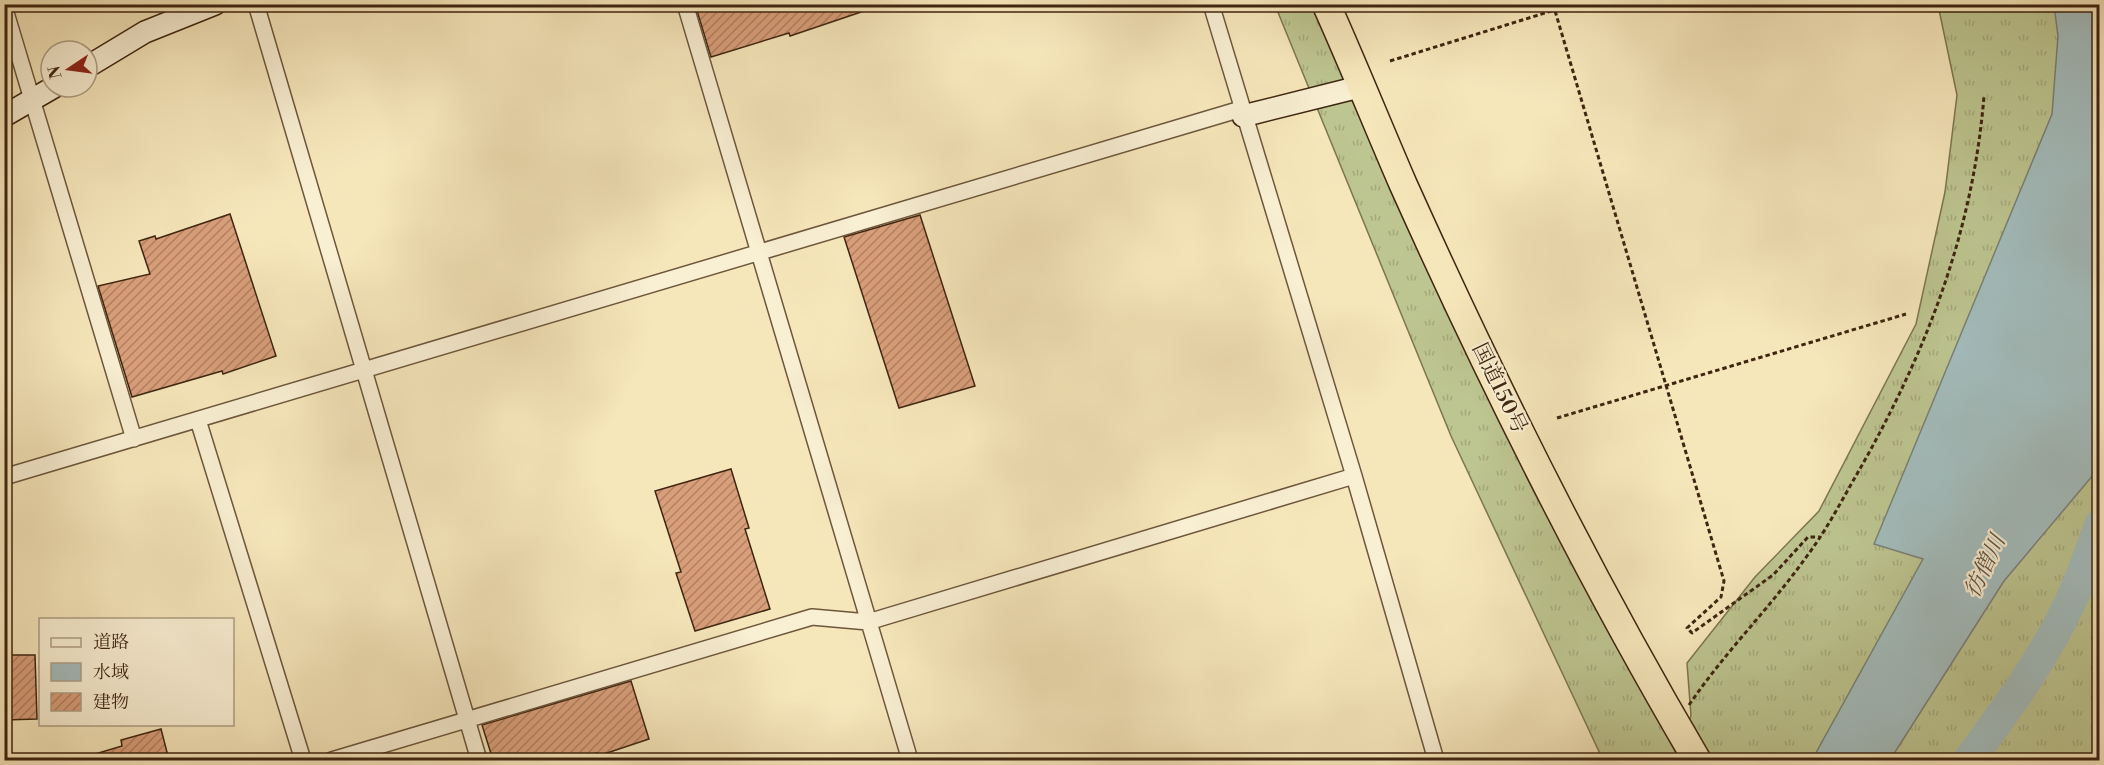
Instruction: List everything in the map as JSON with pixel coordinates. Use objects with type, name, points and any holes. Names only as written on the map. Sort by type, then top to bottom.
[{"type":"highway","name":"国道150号","points":[[1326,4],[1407,192],[1470,327],[1591,567],[1694,755]]},
{"type":"street","points":[[99,60],[145,32],[215,4]]},
{"type":"street","points":[[256,4],[480,760]]},
{"type":"street","points":[[685,4],[910,760]]},
{"type":"street","points":[[1211,4],[1354,476],[1436,760]]},
{"type":"street","points":[[4,6],[134,439]]},
{"type":"street","points":[[4,477],[1242,112],[1363,86]]},
{"type":"street","points":[[4,116],[39,96]]},
{"type":"street","points":[[198,420],[303,760]]},
{"type":"street","points":[[332,760],[812,616],[868,622],[1354,476]]},
{"type":"path","points":[[1553,4],[1724,581],[1721,597],[1687,628],[1692,633],[1773,575],[1808,537],[1819,537]]},
{"type":"path","points":[[1390,61],[1574,4]]},
{"type":"path","points":[[1676,723],[1718,663],[1808,556],[1899,400],[1932,320],[1959,240],[1980,147],[1984,96]]},
{"type":"path","points":[[1557,418],[1906,314]]},
{"type":"green space","points":[[1275,5],[1317,5],[1391,179],[1532,486],[1676,753],[1691,716],[1687,663],[1755,577],[1819,511],[1916,324],[1945,192],[1957,95],[1938,5],[2099,5],[2099,760],[1603,760],[1451,436]]},
{"type":"water","points":[[2054,5],[2099,5],[2099,468],[2004,581],[1890,760],[1812,760],[1923,559],[1874,544],[2052,114],[2058,36]]},
{"type":"building","points":[[695,4],[875,4],[876,7],[790,36],[789,33],[711,57]]},
{"type":"building","points":[[230,214],[276,356],[223,374],[222,371],[132,397],[98,286],[150,274],[139,241],[155,236],[156,239]]},
{"type":"building","points":[[920,215],[975,386],[899,408],[844,237]]},
{"type":"building","points":[[731,469],[749,528],[745,529],[770,609],[695,631],[676,573],[681,572],[655,491]]},
{"type":"building","points":[[4,655],[35,655],[37,719],[4,720]]},
{"type":"building","points":[[631,681],[649,739],[598,756],[597,753],[572,760],[493,760],[482,725]]},
{"type":"building","points":[[161,729],[169,760],[85,760],[85,757],[122,746],[121,740]]},
{"type":"waterway","name":"彷僧川","points":[[1969,760],[2011,702],[2062,620],[2100,525]]}]
